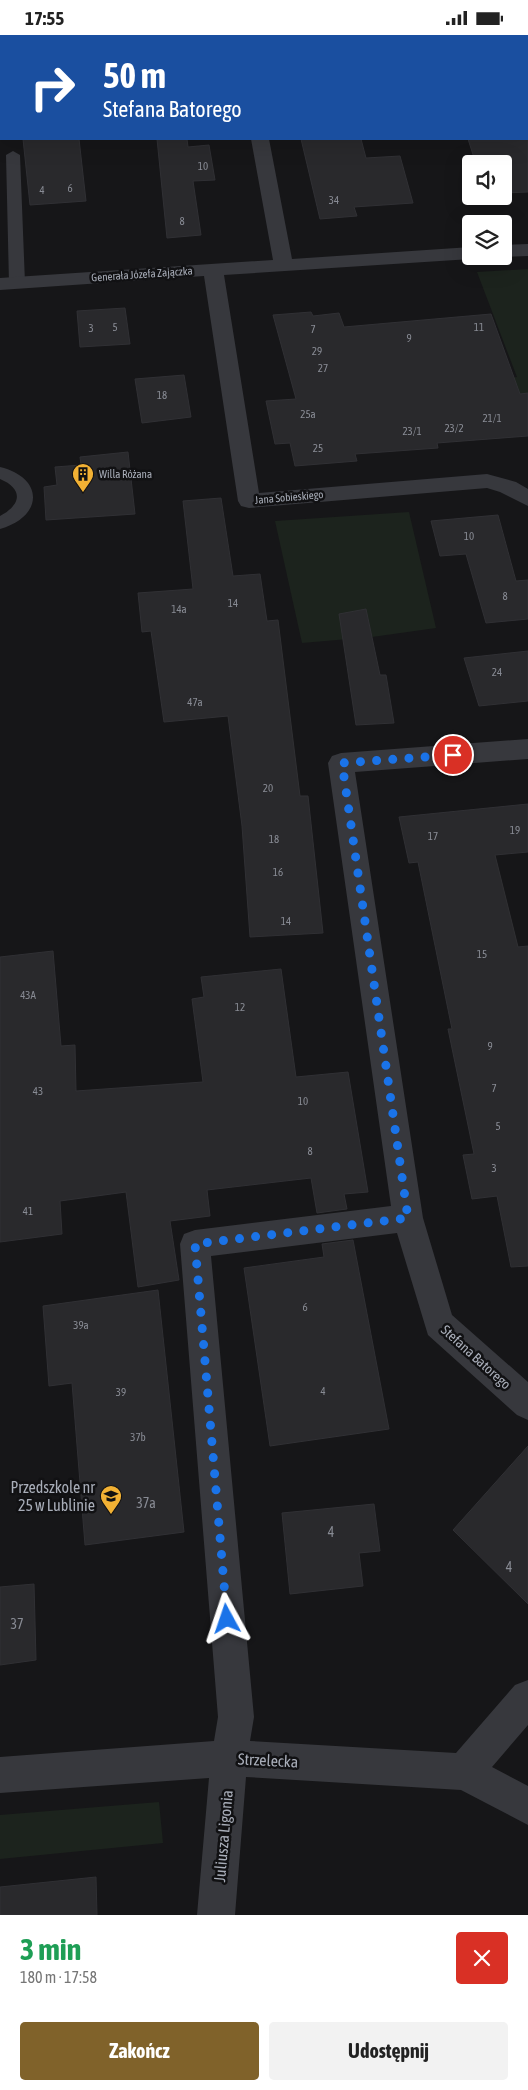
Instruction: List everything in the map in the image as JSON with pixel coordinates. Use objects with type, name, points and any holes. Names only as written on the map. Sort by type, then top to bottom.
[{"type":"street","points":[[260,140],[284,265]]},
{"type":"street","points":[[512,251],[528,250]]},
{"type":"street","name":"Generała Józefa Zajączka","points":[[8,283],[462,254]]},
{"type":"street","name":"Jana Sobieskiego","points":[[214,270],[248,501],[487,481],[508,487],[528,499]]},
{"type":"street","name":"Stefana Batorego","points":[[528,749],[342,763],[408,1218],[438,1323],[528,1404]]},
{"type":"street","points":[[229,1758],[236,1717],[195,1244],[408,1218]]},
{"type":"street","points":[[464,1772],[528,1698]]},
{"type":"street","name":"Strzelecka","points":[[0,1775],[229,1758],[464,1772],[528,1806]]},
{"type":"street","name":"Juliusza Ligonia","points":[[216,1915],[229,1758]]},
{"type":"lane","points":[[8,283],[13,155]]},
{"type":"lane","points":[[0,473],[6,474],[20,483],[26,493],[25,505],[16,515],[0,523]]},
{"type":"shaded area","points":[[528,269],[528,393],[506,395],[368,389],[517,377],[477,272]]},
{"type":"shaded area","points":[[409,512],[436,628],[372,637],[302,643],[275,521]]},
{"type":"shaded area","points":[[159,1802],[163,1843],[0,1859],[0,1815]]},
{"type":"building","points":[[23,140],[79,140],[86,201],[30,205]]},
{"type":"building","points":[[157,140],[187,140],[188,147],[209,145],[215,180],[193,181],[201,235],[167,238]]},
{"type":"building","points":[[301,140],[361,140],[366,158],[400,156],[413,203],[354,207],[357,216],[320,219]]},
{"type":"building","points":[[468,140],[528,140],[528,192],[512,193],[512,155],[473,155]]},
{"type":"building","points":[[125,308],[130,344],[80,347],[77,311]]},
{"type":"building","points":[[311,312],[313,316],[339,313],[344,327],[491,314],[520,394],[528,393],[528,436],[437,443],[438,448],[355,454],[357,461],[295,466],[290,443],[275,444],[266,401],[296,399],[273,315]]},
{"type":"building","points":[[184,375],[191,417],[142,423],[135,379]]},
{"type":"building","name":"Willa Różana","points":[[128,452],[135,514],[46,520],[44,487],[57,485],[55,467],[81,465],[80,457]]},
{"type":"building","points":[[221,498],[233,576],[260,574],[267,621],[278,620],[300,796],[308,796],[323,933],[250,937],[242,826],[228,716],[164,722],[151,631],[142,632],[138,593],[193,589],[183,501]]},
{"type":"building","points":[[498,515],[516,581],[528,580],[528,619],[486,623],[466,554],[440,556],[431,521]]},
{"type":"building","points":[[366,609],[380,675],[386,675],[394,723],[356,725],[339,614]]},
{"type":"building","points":[[528,651],[528,701],[479,706],[464,658]]},
{"type":"building","points":[[528,804],[528,852],[495,855],[518,947],[528,946],[528,1266],[511,1267],[497,1196],[472,1199],[463,1155],[474,1154],[448,1029],[452,1029],[418,862],[409,863],[399,817]]},
{"type":"building","points":[[53,951],[61,1046],[75,1045],[76,1091],[203,1082],[192,999],[204,997],[201,977],[281,969],[296,1077],[348,1072],[368,1192],[344,1194],[347,1209],[317,1213],[311,1178],[207,1190],[210,1216],[170,1221],[179,1280],[138,1287],[126,1192],[60,1201],[62,1234],[0,1242],[0,957]]},
{"type":"building","points":[[353,1240],[389,1429],[270,1446],[244,1268],[324,1257],[322,1244]]},
{"type":"building","points":[[158,1290],[184,1532],[85,1545],[72,1383],[49,1386],[43,1306]]},
{"type":"building","points":[[528,1446],[528,1604],[453,1530]]},
{"type":"building","points":[[374,1504],[380,1551],[359,1553],[363,1586],[290,1594],[282,1513]]},
{"type":"building","points":[[34,1584],[36,1660],[0,1665],[0,1587]]},
{"type":"building","points":[[96,1877],[97,1915],[0,1915],[0,1887]]},
{"type":"place","name":"Willa Różana","points":[[83,493]]},
{"type":"place","name":"Przedszkole nr 25 w Lublinie","points":[[111,1515]]},
{"type":"route","points":[[227,1619],[195,1244],[408,1218],[342,763],[453,755]]}]
